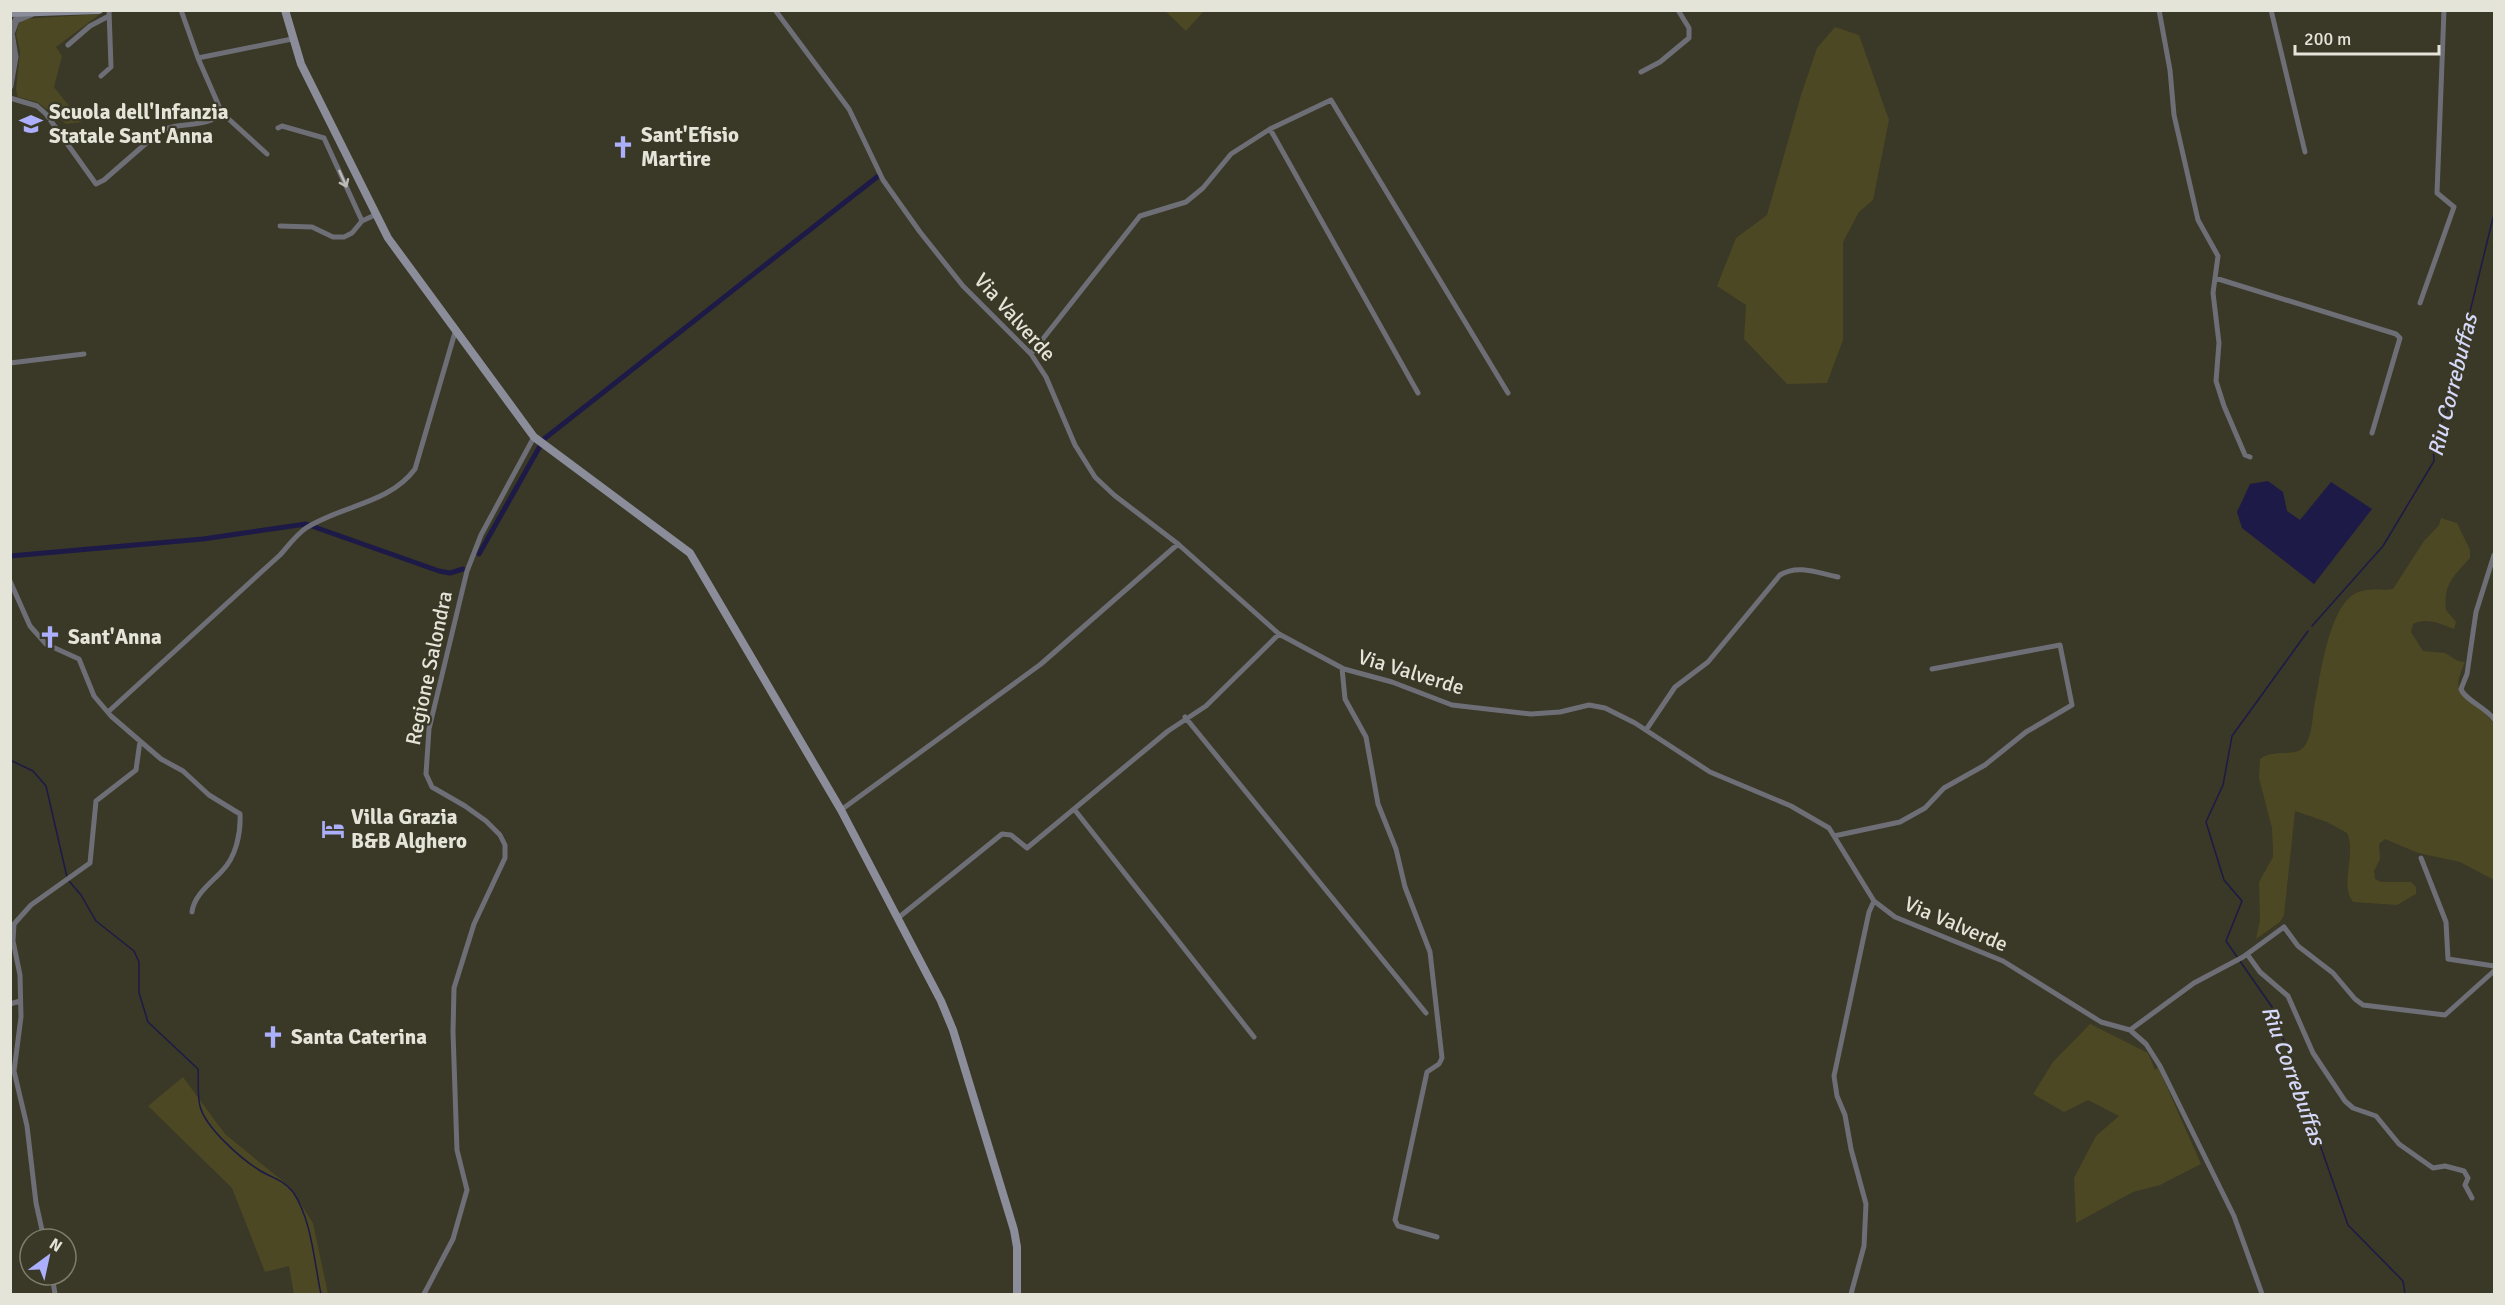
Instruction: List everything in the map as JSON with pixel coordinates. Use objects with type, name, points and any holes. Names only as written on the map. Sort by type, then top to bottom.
[{"type":"main road","points":[[10,14],[99,10]]},
{"type":"main road","points":[[285,10],[301,64],[375,215],[456,329],[540,440],[690,553],[841,810],[941,1001],[953,1030],[1014,1230],[1017,1247],[1017,1294]]},
{"type":"street","points":[[181,10],[198,58],[222,113],[267,154]]},
{"type":"street","name":"Via Valverde","points":[[775,10],[849,109],[883,180],[920,232],[963,286],[1031,354],[1046,377],[1075,445],[1095,477],[1114,495],[1178,544],[1279,634],[1342,668],[1392,682],[1452,705],[1531,714],[1560,712],[1589,705],[1605,708],[1646,730],[1710,772],[1791,806],[1829,828],[1874,901],[1894,917],[2003,961],[2101,1022],[2130,1030]]},
{"type":"street","points":[[1641,72],[1660,62],[1689,38],[1689,28],[1678,10]]},
{"type":"street","points":[[2159,10],[2170,70],[2174,115],[2198,220],[2216,248],[2213,293],[2219,343],[2216,381],[2245,455],[2250,457]]},
{"type":"street","points":[[2271,10],[2305,152]]},
{"type":"street","points":[[2421,303],[2454,207],[2437,193],[2444,10]]},
{"type":"street","points":[[68,45],[109,13]]},
{"type":"street","points":[[102,76],[111,67],[109,13]]},
{"type":"street","points":[[10,86],[15,57],[11,30],[16,20],[32,14]]},
{"type":"street","points":[[198,58],[292,39]]},
{"type":"street","points":[[10,98],[37,106],[46,114],[96,184],[104,180],[168,126],[205,123],[222,113]]},
{"type":"street","points":[[1031,354],[1140,216],[1186,202],[1203,188],[1231,154],[1270,129],[1331,100],[1508,393]]},
{"type":"street","points":[[279,128],[282,126],[324,138],[362,221]]},
{"type":"street","points":[[324,138],[331,126]]},
{"type":"street","points":[[1270,129],[1418,393]]},
{"type":"street","points":[[280,226],[312,227],[339,237],[352,233],[362,221],[375,215]]},
{"type":"street","points":[[2215,278],[2396,334],[2400,338],[2372,433]]},
{"type":"street","points":[[108,712],[307,528],[347,508],[391,492],[408,478],[415,469],[456,329]]},
{"type":"street","points":[[10,363],[84,354]]},
{"type":"street","name":"Regione Salondra","points":[[424,1294],[453,1239],[467,1190],[457,1150],[453,1042],[454,988],[474,924],[505,858],[505,845],[500,835],[486,821],[432,787],[426,774],[429,729],[467,571],[482,535],[540,440]]},
{"type":"street","points":[[841,810],[1041,664],[1178,544]]},
{"type":"street","points":[[2494,555],[2476,612],[2467,674],[2461,689],[2465,696],[2485,708],[2494,718]]},
{"type":"street","points":[[1646,730],[1675,687],[1708,662],[1780,575],[1791,569],[1800,569],[1838,577]]},
{"type":"street","points":[[10,581],[30,626],[46,645],[79,659],[94,696],[108,712],[161,759],[183,771],[209,795],[240,814],[237,844],[224,870],[206,885],[192,912]]},
{"type":"street","points":[[898,918],[1002,834],[1011,835],[1027,848],[1185,717],[1206,706],[1279,634]]},
{"type":"street","points":[[1834,837],[1900,822],[1925,808],[1944,788],[1985,765],[2026,732],[2072,705],[2060,645],[1932,669]]},
{"type":"street","points":[[1342,668],[1345,699],[1366,737],[1378,804],[1396,849],[1405,887],[1430,952],[1442,1058],[1439,1064],[1427,1072],[1395,1220],[1398,1226],[1437,1237]]},
{"type":"street","points":[[1185,717],[1426,1013]]},
{"type":"street","points":[[41,1227],[36,1203],[27,1126],[14,1071],[21,1017],[20,975],[13,941],[14,924],[31,905],[90,863],[92,822],[96,801],[136,770],[140,741]]},
{"type":"street","points":[[1074,809],[1254,1037]]},
{"type":"street","points":[[2421,858],[2446,922],[2448,959],[2494,966]]},
{"type":"street","points":[[1851,1294],[1864,1246],[1866,1204],[1851,1149],[1845,1115],[1837,1096],[1834,1076],[1869,912],[1874,901]]},
{"type":"street","points":[[2262,1294],[2234,1216],[2160,1066],[2146,1044],[2130,1030],[2194,983],[2245,956],[2284,927],[2298,945],[2333,973],[2363,1005],[2445,1015],[2494,971]]},
{"type":"street","points":[[2245,956],[2288,996],[2313,1053],[2346,1101],[2353,1108],[2376,1116],[2399,1144],[2433,1168],[2445,1166],[2464,1171],[2468,1178],[2465,1185],[2472,1198]]},
{"type":"street","points":[[10,1004],[20,1001]]},
{"type":"shaded area","points":[[1165,11],[1204,11],[1186,31]]},
{"type":"shaded area","points":[[100,14],[56,47],[62,56],[54,87],[82,122],[66,124],[37,102],[18,97],[16,90],[20,52],[16,34],[19,23],[24,19]]},
{"type":"shaded area","points":[[1835,27],[1859,35],[1889,120],[1873,200],[1859,212],[1843,242],[1843,340],[1827,383],[1787,384],[1744,339],[1746,305],[1717,286],[1736,238],[1767,215],[1801,95],[1817,48]]},
{"type":"shaded area","points":[[2268,481],[2283,492],[2287,511],[2300,520],[2331,482],[2372,509],[2314,584],[2242,528],[2237,512],[2250,484]]},
{"type":"shaded area","points":[[2441,518],[2457,523],[2470,550],[2470,558],[2451,580],[2446,593],[2446,610],[2456,622],[2454,629],[2434,622],[2418,622],[2413,624],[2411,632],[2423,651],[2445,653],[2458,661],[2465,662],[2458,686],[2462,695],[2483,711],[2494,724],[2494,880],[2460,862],[2418,853],[2385,839],[2379,844],[2380,859],[2374,871],[2375,879],[2381,882],[2411,882],[2416,887],[2416,894],[2397,905],[2353,902],[2348,886],[2350,841],[2347,833],[2327,822],[2295,811],[2284,915],[2280,922],[2256,939],[2260,920],[2259,882],[2273,857],[2272,828],[2259,778],[2260,759],[2271,754],[2294,752],[2303,748],[2310,734],[2327,645],[2338,613],[2346,601],[2356,593],[2393,589],[2424,541],[2439,525]]},
{"type":"shaded area","points":[[2090,1024],[2148,1053],[2155,1070],[2158,1067],[2201,1164],[2160,1185],[2133,1192],[2076,1223],[2074,1178],[2096,1136],[2119,1116],[2088,1100],[2064,1112],[2033,1094],[2053,1062]]},
{"type":"shaded area","points":[[183,1077],[225,1134],[290,1187],[313,1223],[328,1294],[294,1294],[289,1266],[265,1272],[232,1188],[148,1106]]},
{"type":"waterway","points":[[479,554],[544,439],[877,177]]},
{"type":"waterway","name":"Riu Correbuffas","points":[[2312,626],[2383,546],[2434,461],[2433,443],[2454,392],[2464,336],[2494,214]]},
{"type":"waterway","points":[[10,556],[203,539],[306,524],[439,571],[450,573],[463,569]]},
{"type":"waterway","name":"Riu Correbuffas","points":[[2308,631],[2232,736],[2223,785],[2206,822],[2224,880],[2242,901],[2226,941],[2272,1007],[2348,1225],[2403,1281],[2405,1294]]},
{"type":"waterway","points":[[10,760],[33,771],[46,786],[67,877]]},
{"type":"waterway","points":[[69,881],[81,895],[96,921],[134,951],[139,962],[139,993],[148,1022],[198,1069],[199,1102],[209,1123],[242,1158],[293,1192],[304,1215],[312,1242],[321,1294]]},
{"type":"place","name":"Scuola dell'Infanzia Statale Sant'Anna","points":[[31,124]]},
{"type":"place","name":"Sant'Efisio Martire","points":[[623,147]]},
{"type":"place","name":"Sant'Anna","points":[[50,637]]},
{"type":"place","name":"Villa Grazia B&B Alghero","points":[[333,829]]},
{"type":"place","name":"Santa Caterina","points":[[273,1037]]}]
